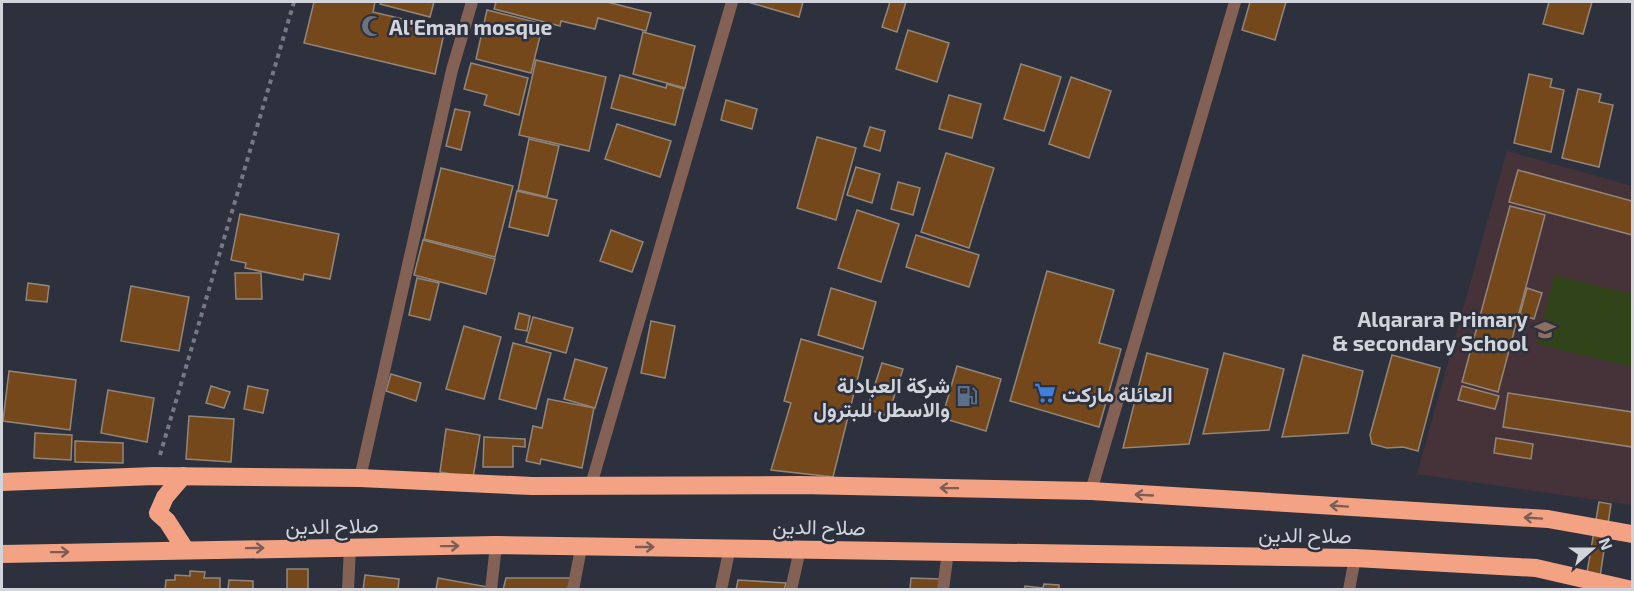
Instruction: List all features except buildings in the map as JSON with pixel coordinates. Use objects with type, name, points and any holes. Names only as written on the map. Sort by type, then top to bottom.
[{"type":"highway","name":"صلاح الدين","points":[[2,482],[183,476],[360,478],[532,486],[812,486],[1091,491],[1548,519],[1632,534]]},
{"type":"highway","points":[[183,476],[165,497],[158,513],[167,521],[184,549]]},
{"type":"highway","name":"صلاح الدين","points":[[2,554],[496,545],[1355,558],[1536,568],[1632,590]]},
{"type":"street","points":[[360,478],[452,70],[472,2]]},
{"type":"street","points":[[591,485],[732,2]]},
{"type":"street","points":[[1091,491],[1235,2]]},
{"type":"street","points":[[491,590],[496,545]]},
{"type":"street","points":[[348,590],[350,547]]},
{"type":"street","points":[[721,590],[730,547]]},
{"type":"street","points":[[573,590],[581,548]]},
{"type":"street","points":[[791,590],[800,549]]},
{"type":"street","points":[[943,590],[948,551]]},
{"type":"street","points":[[1349,590],[1355,558]]},
{"type":"path","points":[[154,476],[294,2]]},
{"type":"shaded area","name":"Alqarara Primary & secondary School","points":[[1507,151],[1632,186],[1632,505],[1417,474]]},
{"type":"green space","points":[[1554,275],[1632,294],[1632,367],[1537,344]]},
{"type":"place","name":"Al'Eman mosque","points":[[372,26]]},
{"type":"place","name":"Alqarara Primary & secondary School","points":[[1545,330]]},
{"type":"place","name":"العائلة ماركت","points":[[1045,393]]},
{"type":"place","name":"شركة العبادلة والاسطل للبترول","points":[[967,396]]}]
